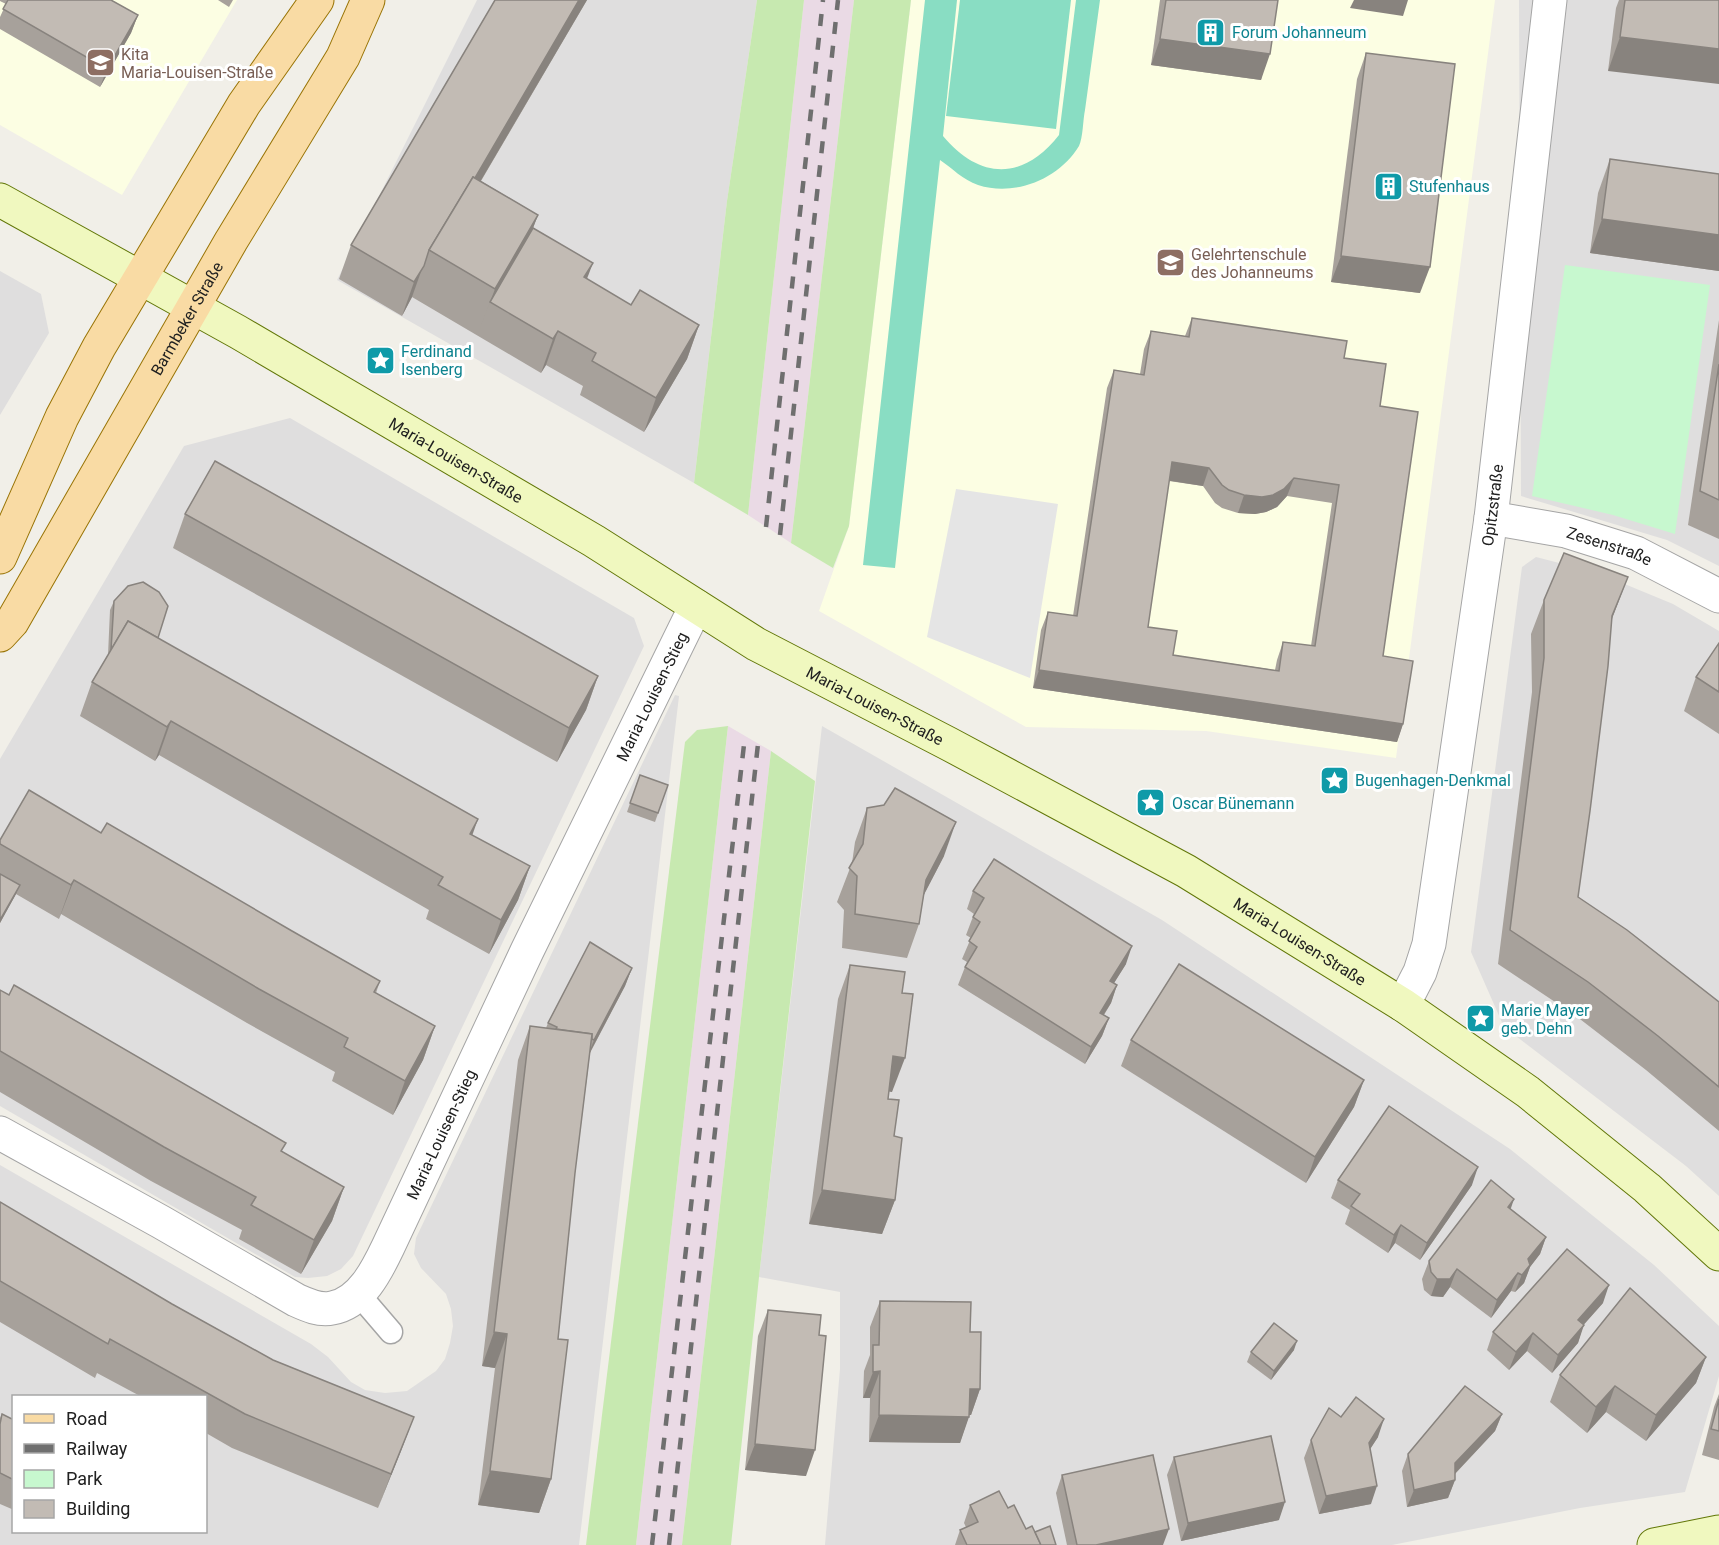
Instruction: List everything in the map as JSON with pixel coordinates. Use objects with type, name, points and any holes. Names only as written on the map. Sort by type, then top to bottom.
[{"type":"main road","points":[[0,557],[62,417],[99,347],[244,104],[317,0]]},
{"type":"main road","name":"Barmbeker Straße","points":[[0,635],[12,622],[231,241],[343,57],[368,0]]},
{"type":"main road","name":"Maria-Louisen-Straße","points":[[0,200],[195,307],[594,541],[756,644],[1186,871],[1404,1005],[1528,1092],[1647,1188],[1719,1254]]},
{"type":"main road","points":[[1654,1545],[1719,1532]]},
{"type":"street","name":"Opitzstraße","points":[[1404,1005],[1420,972],[1429,944],[1491,518],[1551,0]]},
{"type":"street","name":"Zesenstraße","points":[[1491,518],[1566,531],[1636,553],[1719,596]]},
{"type":"street","name":"Maria-Louisen-Stieg","points":[[0,1133],[296,1300],[314,1307],[332,1308],[342,1305],[356,1295],[376,1270],[388,1247],[527,951],[696,606]]},
{"type":"lane","points":[[356,1295],[367,1304],[391,1332]]},
{"type":"shaded area","name":"Kita Maria-Louisen-Straße","points":[[0,0],[237,0],[122,195],[0,125]]},
{"type":"shaded area","points":[[477,0],[757,0],[727,201],[694,483],[337,280]]},
{"type":"shaded area","points":[[804,0],[854,0],[791,543],[748,515]]},
{"type":"shaded area","name":"Gelehrtenschule des Johanneums","points":[[911,0],[1495,0],[1396,758],[1206,731],[1026,727],[819,611],[849,526]]},
{"type":"shaded area","points":[[1519,0],[1719,0],[1719,566],[1667,540],[1521,496]]},
{"type":"shaded area","points":[[0,271],[41,294],[49,333],[0,415]]},
{"type":"shaded area","points":[[290,418],[634,618],[644,646],[353,1256],[341,1269],[327,1276],[308,1278],[295,1277],[0,1106],[0,759],[184,446]]},
{"type":"shaded area","points":[[956,489],[1058,504],[1030,678],[927,637]]},
{"type":"shaded area","points":[[1536,557],[1598,573],[1673,604],[1719,631],[1719,1196],[1686,1166],[1504,1027],[1471,952],[1522,567]]},
{"type":"shaded area","points":[[675,695],[679,696],[579,1545],[0,1545],[0,1165],[311,1344],[328,1357],[351,1382],[365,1390],[385,1393],[407,1391],[436,1371],[445,1359],[453,1326],[451,1309],[446,1294],[421,1268],[414,1254],[416,1238]]},
{"type":"shaded area","points":[[728,726],[771,751],[682,1545],[636,1545]]},
{"type":"shaded area","points":[[822,726],[1162,920],[1510,1149],[1654,1265],[1719,1326],[1719,1376],[1685,1492],[1580,1508],[1392,1545],[825,1545],[840,1369],[840,1292],[759,1277]]},
{"type":"green space","points":[[757,0],[804,0],[748,515],[694,483],[727,201]]},
{"type":"green space","points":[[854,0],[911,0],[849,526],[833,568],[791,543]]},
{"type":"green space","points":[[925,0],[957,0],[943,136],[972,161],[986,167],[1001,169],[1016,167],[1031,161],[1059,135],[1076,0],[1100,0],[1081,138],[1079,146],[1060,168],[1048,176],[1021,187],[992,188],[973,183],[940,160],[895,568],[863,565]]},
{"type":"green space","points":[[960,0],[1071,0],[1056,129],[946,116]]},
{"type":"green space","points":[[1565,265],[1710,285],[1675,534],[1613,515],[1532,496]]},
{"type":"green space","points":[[728,726],[636,1545],[586,1545],[685,742],[697,730]]},
{"type":"green space","points":[[771,751],[815,781],[731,1545],[682,1545]]},
{"type":"building","points":[[8,0],[111,0],[138,15],[107,69],[3,9]]},
{"type":"building","points":[[495,0],[579,0],[475,178],[473,177],[429,250],[424,266],[414,282],[351,245]]},
{"type":"building","name":"Forum Johanneum","points":[[1166,0],[1278,0],[1270,54],[1160,39]]},
{"type":"building","points":[[1625,0],[1719,0],[1719,49],[1620,37]]},
{"type":"building","name":"Stufenhaus","points":[[1366,53],[1455,64],[1430,267],[1341,256]]},
{"type":"building","points":[[1610,159],[1719,174],[1719,235],[1602,219]]},
{"type":"building","points":[[473,177],[538,215],[495,289],[429,250]]},
{"type":"building","points":[[533,228],[593,263],[584,277],[631,305],[640,290],[699,325],[656,398],[592,361],[596,353],[558,331],[553,339],[490,302]]},
{"type":"building","points":[[1192,318],[1347,341],[1344,358],[1386,364],[1380,406],[1418,412],[1383,656],[1413,661],[1403,724],[1039,670],[1048,612],[1077,616],[1114,370],[1144,375],[1151,331],[1189,337]],"holes":[[[1172,462],[1209,468],[1222,485],[1244,495],[1262,497],[1273,495],[1284,489],[1294,478],[1339,485],[1315,646],[1283,642],[1279,671],[1173,655],[1177,631],[1148,627]]]},
{"type":"building","points":[[1719,364],[1719,500],[1700,491]]},
{"type":"building","points":[[215,461],[598,676],[569,728],[185,514]]},
{"type":"building","points":[[1564,553],[1628,577],[1612,616],[1608,666],[1578,897],[1627,930],[1719,1002],[1719,1087],[1588,982],[1510,930],[1544,658],[1544,600]]},
{"type":"building","points":[[143,582],[159,592],[168,606],[158,638],[128,621],[111,650],[114,601],[128,586]]},
{"type":"building","points":[[128,621],[478,819],[470,834],[530,866],[501,920],[438,885],[443,877],[171,721],[167,727],[92,682]]},
{"type":"building","points":[[1719,643],[1719,692],[1696,677]]},
{"type":"building","points":[[640,775],[668,785],[658,813],[630,803]]},
{"type":"building","points":[[895,788],[956,822],[926,880],[919,924],[855,914],[857,876],[849,868],[863,844],[867,808],[884,805]]},
{"type":"building","points":[[29,790],[101,833],[107,823],[380,981],[374,992],[435,1026],[405,1081],[344,1047],[348,1038],[259,989],[74,880],[71,885],[0,844],[0,840]]},
{"type":"building","points":[[994,859],[1132,946],[1110,981],[1117,985],[1100,1013],[1109,1018],[1091,1047],[965,967],[977,947],[969,941],[980,922],[973,917],[984,898],[973,891]]},
{"type":"building","points":[[0,874],[20,885],[0,920]]},
{"type":"building","points":[[590,942],[632,968],[594,1040],[592,1034],[556,1029],[557,1027],[548,1023]]},
{"type":"building","points":[[1179,964],[1364,1080],[1315,1157],[1131,1040]]},
{"type":"building","points":[[850,965],[905,972],[902,993],[913,994],[905,1058],[893,1056],[888,1099],[899,1100],[894,1136],[902,1138],[895,1200],[822,1190]]},
{"type":"building","points":[[14,985],[286,1143],[281,1151],[344,1187],[314,1240],[251,1205],[256,1197],[164,1147],[0,1051],[0,990],[9,995]]},
{"type":"building","points":[[530,1026],[592,1034],[558,1339],[568,1340],[551,1479],[490,1471],[507,1334],[494,1332]]},
{"type":"building","points":[[1389,1106],[1478,1167],[1427,1243],[1401,1225],[1394,1235],[1351,1206],[1360,1194],[1338,1180]]},
{"type":"building","points":[[1491,1180],[1514,1199],[1508,1207],[1546,1237],[1528,1259],[1530,1265],[1522,1275],[1518,1273],[1497,1300],[1457,1269],[1450,1279],[1437,1279],[1431,1272],[1429,1261]]},
{"type":"building","points":[[0,1202],[172,1304],[273,1360],[414,1417],[391,1474],[245,1414],[110,1339],[108,1344],[0,1281]]},
{"type":"building","points":[[1567,1249],[1609,1285],[1578,1320],[1584,1325],[1558,1355],[1533,1333],[1516,1352],[1493,1332]]},
{"type":"building","points":[[1630,1288],[1706,1357],[1656,1415],[1615,1386],[1596,1407],[1560,1375]]},
{"type":"building","points":[[880,1301],[971,1302],[970,1332],[981,1332],[980,1389],[970,1389],[969,1417],[879,1415],[880,1371],[873,1372],[873,1345],[879,1345]]},
{"type":"building","points":[[768,1310],[821,1315],[819,1335],[826,1336],[815,1450],[755,1444]]},
{"type":"building","points":[[1274,1323],[1297,1341],[1274,1371],[1251,1352]]},
{"type":"building","points":[[1465,1386],[1502,1414],[1455,1463],[1455,1480],[1414,1490],[1408,1454]]},
{"type":"building","points":[[1356,1397],[1384,1419],[1369,1443],[1377,1486],[1326,1496],[1311,1440],[1329,1408],[1341,1417]]},
{"type":"building","points":[[1719,1399],[1719,1431],[1711,1429]]},
{"type":"building","points":[[2,1414],[12,1419],[12,1479],[0,1473]]},
{"type":"building","points":[[1271,1436],[1285,1502],[1188,1523],[1174,1457]]},
{"type":"building","points":[[1153,1455],[1169,1529],[1096,1545],[1077,1545],[1062,1475]]},
{"type":"building","points":[[999,1491],[1008,1508],[1014,1505],[1026,1529],[1032,1526],[1041,1545],[967,1545],[960,1530],[978,1522],[970,1505]]},
{"type":"building","points":[[1050,1526],[1056,1545],[1041,1545],[1035,1532]]},
{"type":"railway","points":[[766,527],[823,0]]},
{"type":"railway","points":[[780,535],[838,0]]},
{"type":"railway","points":[[652,1545],[745,736]]},
{"type":"railway","points":[[669,1545],[758,744]]},
{"type":"place","name":"Forum Johanneum","points":[[1211,32]]},
{"type":"place","name":"Kita Maria-Louisen-Straße","points":[[100,63]]},
{"type":"place","name":"Stufenhaus","points":[[1388,186]]},
{"type":"place","name":"Gelehrtenschule des Johanneums","points":[[1170,263]]},
{"type":"place","name":"Ferdinand Isenberg","points":[[380,360]]},
{"type":"place","name":"Bugenhagen-Denkmal","points":[[1334,780]]},
{"type":"place","name":"Oscar Bünemann","points":[[1151,803]]},
{"type":"place","name":"Marie Mayer geb. Dehn","points":[[1480,1019]]}]
